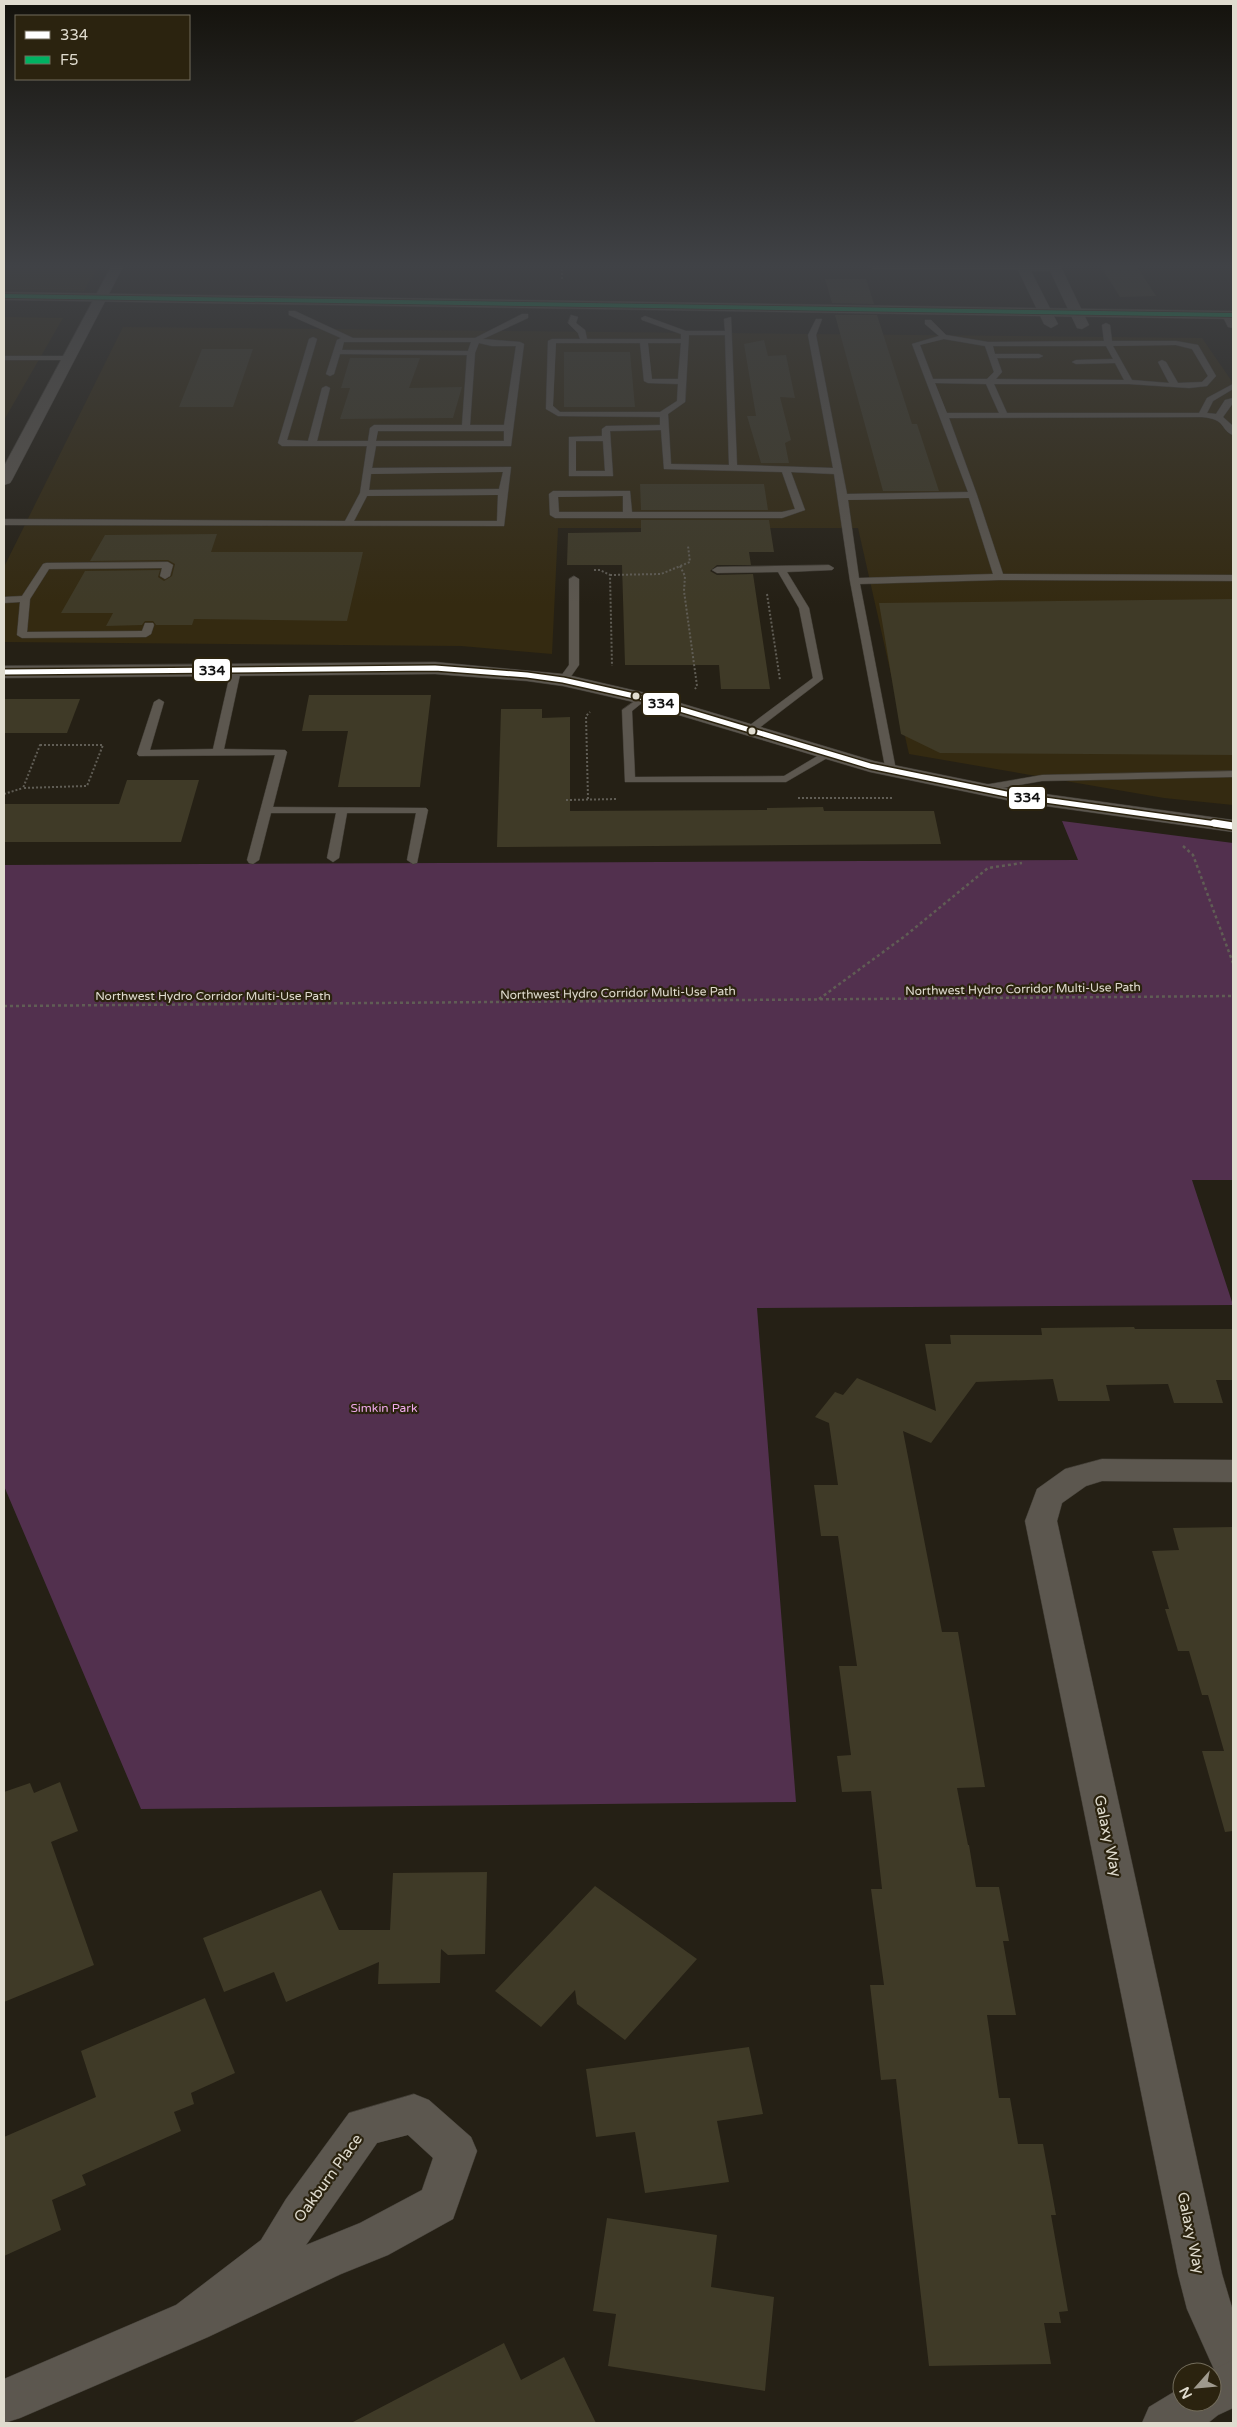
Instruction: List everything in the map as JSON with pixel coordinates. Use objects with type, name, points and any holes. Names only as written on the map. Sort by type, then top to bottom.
[{"type":"street","points":[[4,480],[59,378]]},
{"type":"street","points":[[4,672],[435,668],[480,670],[563,680],[643,698],[828,754],[890,770],[1016,796],[1142,815],[1233,826]]},
{"type":"street","name":"Galaxy Way","points":[[1233,1471],[1102,1470],[1076,1477],[1048,1496],[1041,1521],[1200,2274],[1209,2308],[1233,2360]]},
{"type":"street","name":"Oakburn Place","points":[[4,2402],[192,2321],[329,2257],[373,2240],[438,2204],[456,2151],[414,2114],[364,2127],[301,2214],[276,2255],[192,2321]]},
{"type":"street","points":[[1222,2390],[1233,2383]]},
{"type":"street","points":[[1165,2423],[1184,2412]]},
{"type":"lane","points":[[301,378],[282,443],[371,444],[508,456]]},
{"type":"lane","points":[[466,428],[469,378]]},
{"type":"lane","points":[[4,522],[501,524],[508,456],[508,428],[515,378]]},
{"type":"lane","points":[[550,378],[548,407],[558,414],[664,414],[681,402],[682,378]]},
{"type":"lane","points":[[648,378],[648,381],[682,382]]},
{"type":"lane","points":[[730,378],[733,468]]},
{"type":"lane","points":[[820,378],[890,770]]},
{"type":"lane","points":[[1126,378],[1129,382]]},
{"type":"lane","points":[[1171,378],[1175,386]]},
{"type":"lane","points":[[999,578],[973,495],[931,381],[1129,382],[1175,386],[1204,384],[1210,378]]},
{"type":"lane","points":[[989,381],[1004,416]]},
{"type":"lane","points":[[1202,415],[1203,409],[1210,400],[1233,386]]},
{"type":"lane","points":[[312,443],[326,388]]},
{"type":"lane","points":[[1219,416],[1228,402],[1233,400]]},
{"type":"lane","points":[[664,414],[667,467],[838,471]]},
{"type":"lane","points":[[944,416],[1202,415],[1219,416],[1226,421],[1233,432]]},
{"type":"lane","points":[[606,438],[572,439],[572,474],[610,474],[606,429],[665,427]]},
{"type":"lane","points":[[348,524],[364,493],[374,428],[508,428]]},
{"type":"lane","points":[[367,471],[508,456]]},
{"type":"lane","points":[[628,515],[627,493],[553,494],[555,514],[628,515],[782,515],[800,510],[786,470]]},
{"type":"lane","points":[[364,493],[503,492]]},
{"type":"lane","points":[[842,497],[973,495]]},
{"type":"lane","points":[[148,629],[22,635],[25,599],[46,566],[168,566],[165,576]]},
{"type":"lane","points":[[717,570],[829,568]]},
{"type":"lane","points":[[750,730],[818,679],[804,608],[781,569]]},
{"type":"lane","points":[[855,581],[999,578],[1233,578]]},
{"type":"lane","points":[[563,680],[574,664],[574,579]]},
{"type":"lane","points":[[4,600],[25,599]]},
{"type":"lane","points":[[218,752],[236,670]]},
{"type":"lane","points":[[643,698],[627,710],[629,780],[786,780],[828,754]]},
{"type":"lane","points":[[159,702],[143,754],[281,752],[253,860]]},
{"type":"lane","points":[[978,788],[1042,778],[1233,774]]},
{"type":"lane","points":[[266,810],[422,810],[413,860]]},
{"type":"lane","points":[[333,858],[342,810]]},
{"type":"path","points":[[592,570],[600,570],[610,575],[661,574],[690,562],[688,546]]},
{"type":"path","points":[[680,566],[685,576],[684,590],[690,623],[690,645],[697,686],[694,691]]},
{"type":"path","points":[[763,569],[781,689]]},
{"type":"path","points":[[609,671],[613,661],[610,575]]},
{"type":"path","points":[[588,800],[586,716],[591,710]]},
{"type":"path","points":[[4,794],[23,788],[87,786],[103,745],[40,745],[23,788]]},
{"type":"path","points":[[1142,815],[1193,855],[1233,963]]},
{"type":"path","points":[[818,1000],[905,936],[988,868],[1022,863]]},
{"type":"path","name":"Northwest Hydro Corridor Multi-Use Path","points":[[4,1006],[1233,996]]},
{"type":"shaded area","points":[[4,378],[28,378],[4,420]]},
{"type":"shaded area","points":[[98,378],[1230,378],[1233,383],[1233,805],[1164,798],[909,754],[858,528],[558,528],[552,654],[461,646],[4,642],[4,567]]},
{"type":"green space","name":"Simkin Park","points":[[1062,821],[1233,843],[1233,1180],[1192,1180],[1233,1305],[757,1308],[796,1802],[141,1809],[4,1486],[4,865],[1078,860]]},
{"type":"building","points":[[190,378],[243,378],[233,407],[179,407]]},
{"type":"building","points":[[344,378],[413,378],[409,388],[462,387],[453,418],[340,419],[350,388],[341,388]]},
{"type":"building","points":[[564,378],[632,378],[635,407],[564,407]]},
{"type":"building","points":[[750,378],[791,378],[795,398],[780,397],[791,440],[785,443],[789,463],[761,463],[747,416],[756,416]]},
{"type":"building","points":[[852,378],[897,378],[912,424],[917,424],[939,491],[883,491]]},
{"type":"building","points":[[640,484],[764,484],[768,510],[641,510]]},
{"type":"building","points":[[641,520],[769,520],[774,552],[749,552],[751,565],[717,565],[710,571],[717,575],[753,574],[770,689],[721,689],[719,665],[625,665],[622,565],[567,565],[568,533],[641,532]]},
{"type":"building","points":[[217,534],[211,552],[363,552],[347,621],[194,619],[192,625],[156,625],[153,621],[145,621],[142,625],[106,626],[113,613],[61,613],[85,571],[160,570],[158,577],[164,581],[172,576],[175,564],[168,560],[90,561],[105,535]]},
{"type":"building","points":[[1233,599],[1233,755],[940,753],[901,734],[879,603]]},
{"type":"building","points":[[309,695],[431,695],[420,787],[338,787],[348,731],[302,731]]},
{"type":"building","points":[[4,699],[80,699],[67,733],[4,733]]},
{"type":"building","points":[[501,709],[542,709],[542,718],[570,717],[570,811],[767,810],[767,808],[823,807],[824,811],[934,811],[941,844],[497,847]]},
{"type":"building","points":[[127,780],[199,780],[181,842],[4,842],[4,804],[119,804]]},
{"type":"building","points":[[1134,1327],[1135,1329],[1233,1329],[1233,1380],[1216,1380],[1223,1403],[1174,1403],[1168,1384],[1106,1385],[1110,1401],[1058,1401],[1053,1379],[976,1382],[931,1443],[903,1431],[942,1632],[958,1632],[985,1787],[957,1788],[976,1887],[999,1887],[1009,1941],[1003,1941],[1016,2015],[987,2015],[999,2098],[1010,2098],[1018,2144],[1043,2144],[1056,2215],[1051,2215],[1068,2311],[1059,2312],[1061,2323],[1044,2323],[1051,2364],[929,2366],[896,2079],[881,2080],[870,1985],[884,1985],[871,1889],[882,1889],[871,1791],[842,1792],[837,1756],[851,1755],[839,1666],[857,1666],[838,1536],[821,1536],[814,1485],[838,1485],[829,1423],[815,1417],[835,1392],[843,1395],[857,1378],[936,1411],[925,1344],[951,1344],[950,1335],[1042,1335],[1041,1328]]},
{"type":"building","points":[[1233,1527],[1233,1831],[1225,1832],[1202,1751],[1224,1751],[1208,1695],[1202,1695],[1189,1651],[1178,1651],[1165,1609],[1169,1609],[1152,1551],[1179,1550],[1173,1528]]},
{"type":"building","points":[[60,1782],[78,1831],[51,1842],[94,1965],[4,2002],[4,1792],[30,1783],[34,1793]]},
{"type":"building","points":[[487,1872],[485,1954],[448,1955],[441,1949],[440,1983],[378,1984],[379,1962],[286,2002],[274,1972],[224,1992],[203,1938],[321,1890],[339,1930],[390,1930],[393,1873]]},
{"type":"building","points":[[595,1886],[697,1959],[625,2040],[577,2004],[575,1990],[541,2027],[495,1991]]},
{"type":"building","points":[[205,1998],[235,2073],[191,2093],[194,2104],[174,2112],[181,2131],[82,2175],[86,2185],[52,2200],[61,2230],[4,2256],[4,2137],[96,2097],[81,2051]]},
{"type":"building","points":[[749,2047],[763,2114],[717,2121],[729,2182],[645,2193],[635,2132],[596,2137],[586,2069]]},
{"type":"building","points":[[607,2218],[717,2235],[711,2287],[774,2297],[765,2391],[608,2366],[616,2314],[593,2311]]},
{"type":"building","points":[[504,2343],[521,2380],[564,2357],[596,2423],[351,2423]]},
{"type":"transit line","name":"334","points":[[4,672],[435,668],[527,675],[563,680],[643,698],[870,766],[1016,796],[1233,826]]}]
